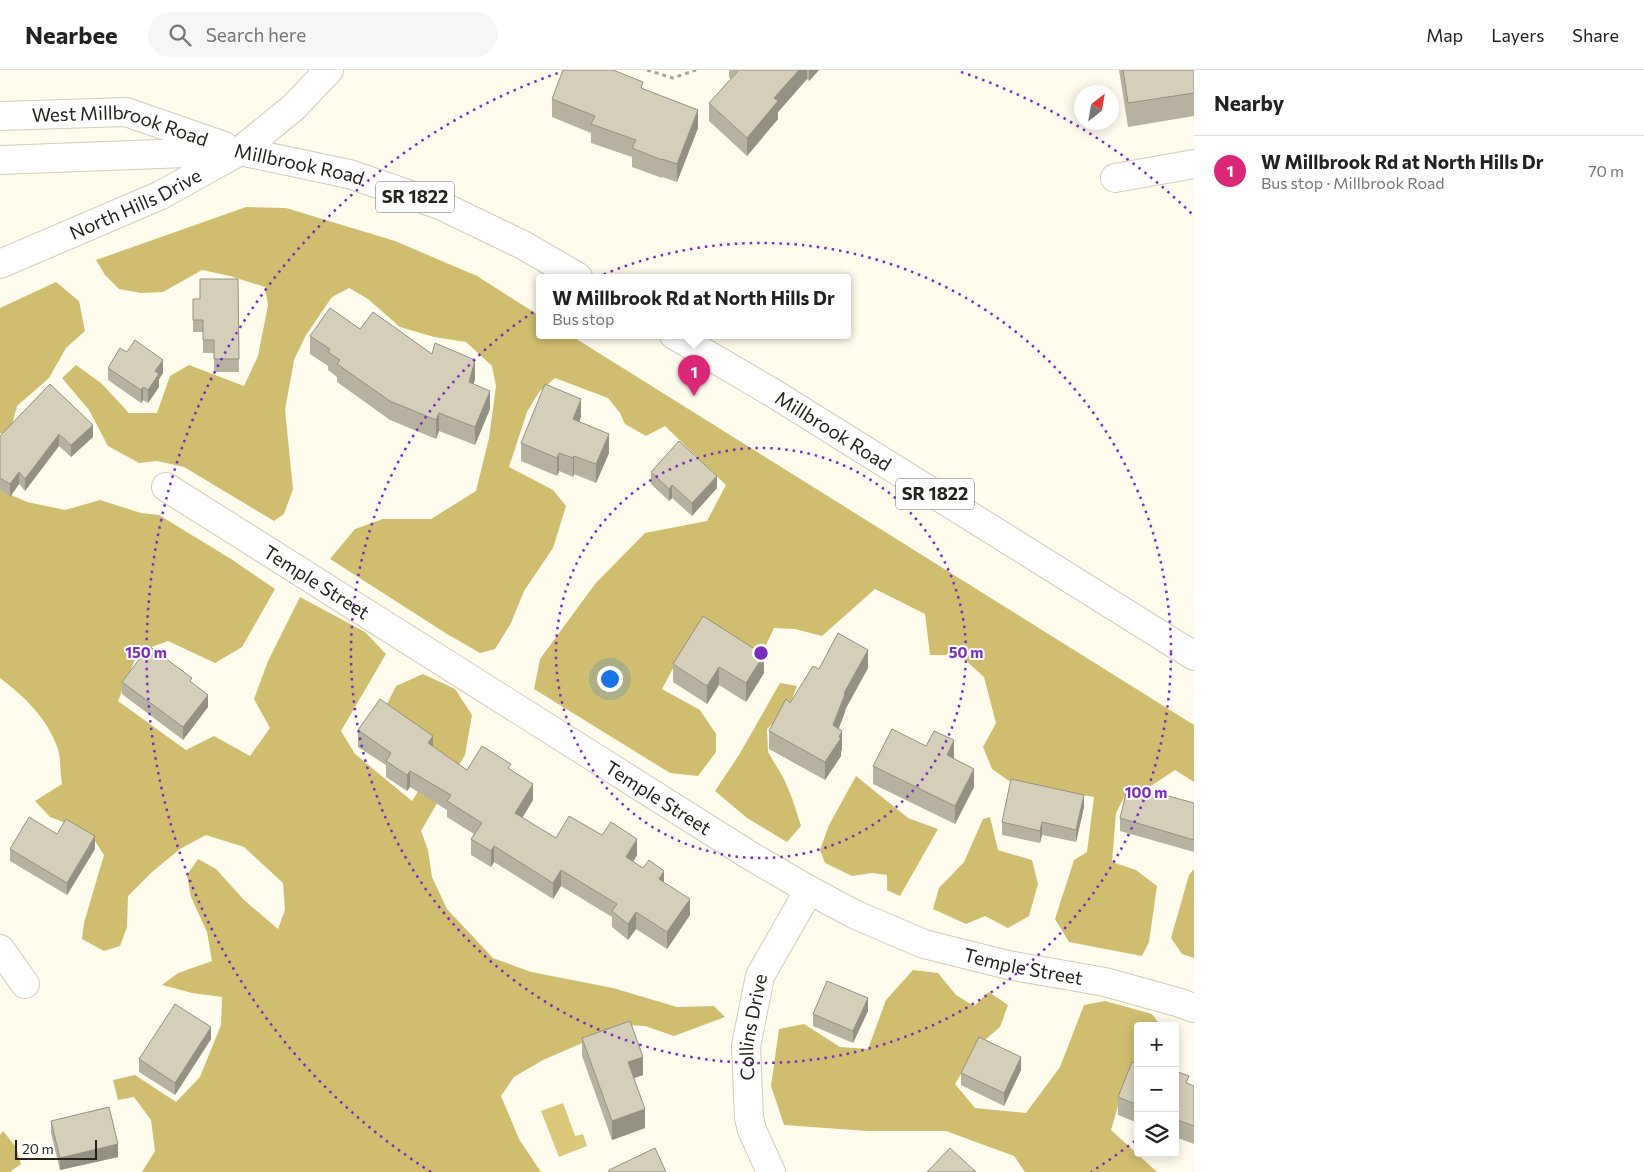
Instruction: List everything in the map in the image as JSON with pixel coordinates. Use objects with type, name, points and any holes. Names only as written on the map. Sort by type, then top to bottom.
[{"type":"main road","name":"North Hills Drive","points":[[0,264],[161,195],[240,151],[294,107],[329,70]]},
{"type":"main road","name":"West Millbrook Road","points":[[0,116],[126,112],[240,151]]},
{"type":"main road","name":"Millbrook Road","points":[[0,160],[240,151],[348,174],[440,205],[523,245],[573,274]]},
{"type":"main road","points":[[1115,178],[1194,164]]},
{"type":"main road","name":"Millbrook Road","points":[[681,339],[781,398],[1194,656]]},
{"type":"main road","name":"Temple Street","points":[[166,487],[749,855],[856,915],[924,944],[1008,965],[1105,982],[1194,1008]]},
{"type":"main road","name":"Collins Drive","points":[[771,1172],[752,1130],[749,1118],[746,1046],[760,976],[809,890]]},
{"type":"main road","points":[[0,949],[25,984]]},
{"type":"path","points":[[647,70],[674,78],[696,70]]},
{"type":"shaded area","points":[[246,207],[286,208],[395,241],[477,276],[536,313],[536,339],[576,339],[1194,725],[1194,782],[1175,770],[1148,788],[1129,788],[1116,813],[1112,862],[1136,870],[1157,886],[1149,942],[1142,956],[1069,942],[1055,919],[1074,860],[1087,852],[1094,797],[1012,783],[992,769],[983,747],[996,723],[984,677],[953,649],[946,655],[930,655],[925,614],[875,589],[822,636],[795,629],[774,628],[766,645],[751,649],[684,648],[662,689],[700,710],[716,734],[716,752],[698,776],[670,773],[534,689],[540,659],[595,584],[645,533],[707,521],[726,485],[665,426],[646,436],[625,424],[620,413],[608,398],[555,378],[539,392],[527,412],[509,467],[553,490],[566,506],[553,548],[524,591],[511,623],[495,649],[480,653],[330,559],[355,529],[383,519],[431,519],[476,491],[489,438],[496,386],[492,366],[466,342],[434,337],[400,327],[368,299],[349,288],[332,297],[306,335],[294,360],[285,410],[293,489],[284,514],[274,521],[184,467],[157,461],[139,463],[108,446],[89,410],[62,378],[76,365],[101,383],[129,413],[157,413],[170,376],[189,365],[244,386],[258,356],[268,305],[265,287],[230,276],[202,270],[163,292],[141,293],[119,289],[105,275],[96,260]]},
{"type":"shaded area","points":[[56,282],[79,301],[85,331],[66,348],[49,378],[17,406],[9,437],[0,433],[0,308]]},
{"type":"shaded area","points":[[0,490],[27,502],[65,510],[100,500],[141,513],[159,515],[231,559],[275,589],[242,647],[215,663],[168,641],[138,652],[118,701],[186,750],[214,736],[250,756],[270,728],[254,699],[268,661],[300,597],[365,632],[386,654],[341,731],[355,754],[412,801],[442,753],[385,708],[396,686],[423,674],[455,689],[472,715],[465,755],[421,831],[428,850],[432,877],[447,909],[493,958],[531,972],[613,988],[677,1007],[714,1006],[725,1017],[674,1036],[645,1026],[624,1025],[543,1060],[514,1077],[501,1096],[519,1139],[541,1172],[142,1172],[155,1151],[151,1120],[134,1097],[118,1100],[113,1080],[135,1075],[176,1102],[200,1077],[221,1025],[222,997],[192,993],[162,985],[178,973],[212,961],[207,932],[191,897],[187,875],[198,859],[216,869],[244,900],[278,929],[285,910],[283,883],[244,847],[206,835],[180,849],[152,872],[128,896],[127,927],[120,946],[104,951],[82,939],[84,923],[104,855],[89,832],[50,817],[35,801],[62,784],[60,757],[53,738],[42,718],[27,701],[0,678]]},
{"type":"shaded area","points":[[780,683],[797,686],[788,709],[767,729],[768,752],[784,779],[801,826],[787,842],[747,818],[715,791],[739,755]]},
{"type":"shaded area","points":[[856,776],[908,818],[938,829],[900,896],[887,890],[887,875],[872,873],[852,876],[825,863],[820,850],[829,825]]},
{"type":"shaded area","points":[[990,817],[998,850],[1032,860],[1038,884],[1029,916],[1008,928],[985,916],[966,924],[933,909],[939,888],[964,862],[983,819]]},
{"type":"shaded area","points":[[1194,869],[1194,958],[1182,954],[1171,938],[1189,875]]},
{"type":"shaded area","points":[[913,970],[938,973],[956,995],[974,1006],[989,992],[1008,1005],[1000,1027],[978,1046],[955,1084],[975,1108],[1026,1113],[1060,1067],[1084,1005],[1105,1001],[1152,1014],[1158,1022],[1134,1022],[1134,1074],[1127,1075],[1111,1130],[1134,1151],[1134,1157],[1141,1157],[1157,1172],[1025,1172],[1014,1156],[946,1131],[868,1131],[784,1125],[771,1086],[779,1029],[804,1024],[840,1047],[868,1049],[886,1000]]},
{"type":"shaded area","points":[[563,1103],[575,1136],[583,1134],[587,1146],[559,1157],[541,1111]]},
{"type":"shaded area","points":[[3,1131],[16,1147],[21,1164],[10,1172],[0,1172],[0,1135]]},
{"type":"building","points":[[563,70],[613,70],[643,82],[641,88],[698,110],[677,164],[632,148],[636,140],[591,124],[595,116],[552,99]]},
{"type":"building","points":[[739,70],[799,70],[774,98],[778,101],[747,138],[709,103]]},
{"type":"building","points":[[1123,70],[1194,70],[1194,93],[1128,103]]},
{"type":"building","points":[[200,279],[238,279],[239,359],[214,359],[214,340],[203,340],[203,320],[193,320],[193,299],[200,299]]},
{"type":"building","points":[[330,308],[360,329],[373,312],[432,354],[435,343],[475,360],[469,382],[490,391],[475,427],[439,413],[436,420],[390,401],[337,364],[340,360],[328,352],[330,349],[310,336]]},
{"type":"building","points":[[135,340],[163,360],[155,371],[159,374],[148,390],[143,387],[141,390],[108,368],[120,348],[127,352]]},
{"type":"building","points":[[50,384],[93,425],[71,445],[59,434],[25,479],[19,472],[10,484],[0,478],[0,436]]},
{"type":"building","points":[[545,384],[581,399],[573,419],[609,434],[596,464],[559,453],[557,458],[521,443]]},
{"type":"building","points":[[679,441],[717,476],[692,503],[672,485],[669,489],[651,472]]},
{"type":"building","points":[[703,616],[764,655],[746,683],[719,667],[707,686],[673,664]]},
{"type":"building","points":[[838,633],[868,650],[844,693],[833,725],[842,731],[839,737],[841,738],[825,762],[769,731],[786,699],[790,703],[813,666],[819,669]]},
{"type":"building","points":[[149,646],[192,678],[190,681],[208,695],[183,727],[122,682]]},
{"type":"building","points":[[380,699],[433,736],[428,743],[467,770],[482,746],[511,764],[508,768],[533,784],[515,813],[556,838],[569,816],[602,835],[611,822],[637,839],[626,857],[643,868],[649,860],[664,871],[659,879],[690,899],[667,932],[636,912],[628,924],[612,911],[617,904],[561,870],[553,883],[494,846],[491,851],[471,839],[482,823],[447,801],[451,795],[410,771],[407,775],[386,761],[391,753],[358,730]]},
{"type":"building","points":[[892,729],[926,746],[934,731],[954,740],[947,755],[974,769],[955,806],[873,766]]},
{"type":"building","points":[[1011,779],[1084,795],[1076,830],[1042,822],[1040,831],[1002,822]]},
{"type":"building","points":[[1128,785],[1194,803],[1194,840],[1120,818]]},
{"type":"building","points":[[29,817],[57,834],[66,819],[95,836],[67,883],[10,849]]},
{"type":"building","points":[[827,981],[868,998],[853,1031],[813,1014]]},
{"type":"building","points":[[175,1004],[211,1027],[175,1083],[139,1059]]},
{"type":"building","points":[[630,1021],[643,1057],[628,1062],[645,1109],[612,1121],[582,1038]]},
{"type":"building","points":[[979,1037],[1021,1057],[1004,1093],[961,1073]]},
{"type":"building","points":[[1132,1062],[1134,1063],[1134,1103],[1118,1097]]},
{"type":"building","points":[[1179,1072],[1189,1076],[1186,1083],[1194,1086],[1194,1126],[1179,1120]]},
{"type":"building","points":[[109,1107],[118,1144],[60,1158],[51,1121]]},
{"type":"building","points":[[655,1148],[666,1172],[609,1172],[609,1170]]},
{"type":"building","points":[[950,1148],[976,1172],[927,1172]]},
{"type":"place","name":"W Millbrook Rd at North Hills Dr","points":[[694,396]]}]
